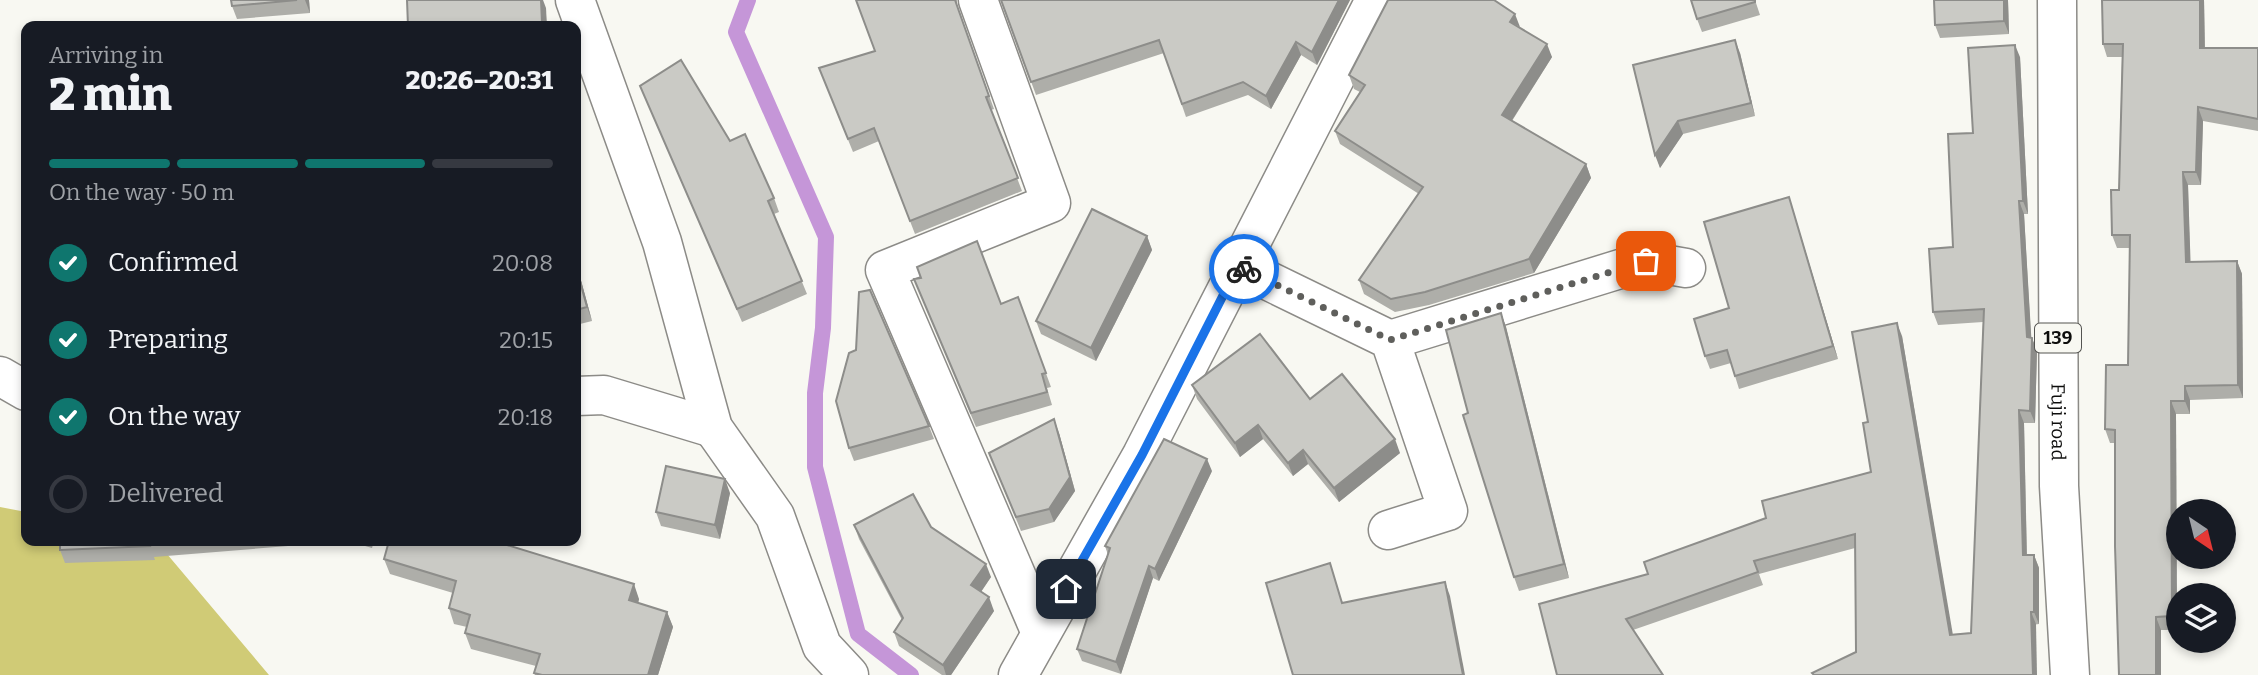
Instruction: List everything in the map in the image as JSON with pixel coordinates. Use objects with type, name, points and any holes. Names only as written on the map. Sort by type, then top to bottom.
[{"type":"main road","points":[[575,0],[662,242],[713,428],[775,516],[822,646],[849,675]]},
{"type":"main road","points":[[978,0],[1051,203],[885,270],[1041,633]]},
{"type":"main road","points":[[1018,675],[1142,455],[1375,0]]},
{"type":"main road","name":"Fuji road","points":[[2057,0],[2059,486],[2070,675]]},
{"type":"main road","points":[[1238,266],[1390,340],[1646,261],[1686,268]]},
{"type":"main road","points":[[1388,530],[1448,511],[1390,340]]},
{"type":"main road","points":[[0,376],[21,388]]},
{"type":"main road","points":[[581,396],[604,395],[713,428]]},
{"type":"shaded area","points":[[0,507],[21,511],[21,546],[160,546],[269,675],[0,675]]},
{"type":"building","points":[[231,0],[297,0],[232,6]]},
{"type":"building","points":[[407,0],[541,0],[542,21],[408,21]]},
{"type":"building","points":[[856,0],[955,0],[989,96],[986,97],[1018,178],[910,221],[874,128],[848,139],[819,68],[875,51]]},
{"type":"building","points":[[1001,0],[1339,0],[1312,52],[1296,42],[1266,96],[1243,82],[1182,104],[1159,40],[1031,82]]},
{"type":"building","points":[[1388,0],[1494,0],[1515,14],[1510,22],[1547,44],[1502,115],[1586,164],[1529,259],[1425,292],[1391,299],[1359,280],[1423,187],[1335,131],[1365,85],[1349,75]]},
{"type":"building","points":[[1691,0],[1755,0],[1755,2],[1697,19]]},
{"type":"building","points":[[1934,0],[2004,0],[2004,21],[1935,25]]},
{"type":"building","points":[[2102,0],[2200,0],[2200,48],[2258,48],[2258,119],[2198,107],[2196,172],[2183,172],[2186,262],[2237,261],[2238,385],[2185,386],[2185,401],[2171,401],[2171,499],[2166,499],[2166,569],[2172,569],[2172,583],[2166,583],[2166,616],[2156,617],[2156,675],[2119,675],[2115,430],[2105,429],[2106,365],[2128,365],[2130,235],[2112,235],[2111,190],[2119,190],[2123,44],[2103,44]]},
{"type":"building","points":[[1735,40],[1751,103],[1678,121],[1655,155],[1633,65]]},
{"type":"building","points":[[2015,45],[2023,201],[2019,201],[2027,337],[2032,338],[2030,411],[2019,410],[2023,555],[2034,555],[2034,612],[2031,612],[2033,675],[1814,675],[1812,673],[1856,652],[1855,534],[1754,561],[1758,572],[1626,619],[1663,675],[1557,675],[1539,604],[1648,574],[1644,562],[1766,518],[1762,501],[1871,472],[1863,423],[1868,422],[1852,332],[1897,323],[1950,635],[1971,633],[1984,309],[1933,312],[1929,249],[1953,247],[1948,134],[1973,133],[1968,48]]},
{"type":"building","points":[[681,60],[730,141],[745,134],[774,198],[768,201],[802,281],[737,309],[640,86]]},
{"type":"building","points":[[1789,197],[1833,346],[1735,376],[1727,350],[1705,356],[1694,319],[1729,308],[1704,222]]},
{"type":"building","points":[[1092,209],[1147,236],[1091,348],[1036,321]]},
{"type":"building","points":[[977,241],[1001,304],[1018,297],[1046,373],[1042,374],[1047,392],[971,413],[914,279],[921,278],[917,267]]},
{"type":"building","points":[[581,285],[587,307],[581,309]]},
{"type":"building","points":[[870,290],[929,426],[849,448],[836,401],[849,353],[856,350],[859,292]]},
{"type":"building","points":[[1501,313],[1564,564],[1514,577],[1463,415],[1468,413],[1446,330]]},
{"type":"building","points":[[1260,334],[1310,399],[1342,374],[1395,439],[1334,488],[1303,450],[1288,463],[1258,425],[1235,443],[1192,385]]},
{"type":"building","points":[[1054,419],[1070,477],[1049,509],[1016,517],[989,453]]},
{"type":"building","points":[[1164,439],[1207,459],[1155,569],[1149,566],[1116,662],[1077,649],[1110,548],[1105,546]]},
{"type":"building","points":[[666,466],[725,479],[715,525],[656,512]]},
{"type":"building","points":[[913,494],[931,527],[986,564],[971,585],[989,597],[943,665],[894,632],[903,618],[854,525]]},
{"type":"building","points":[[60,546],[150,546],[60,550]]},
{"type":"building","points":[[388,546],[510,546],[634,584],[629,600],[667,612],[648,675],[534,673],[540,654],[465,633],[470,615],[449,608],[456,581],[384,559]]},
{"type":"building","points":[[1330,563],[1342,603],[1445,582],[1463,675],[1293,675],[1266,583]]},
{"type":"waterway","points":[[748,0],[736,32],[826,237],[823,328],[815,393],[815,467],[858,634],[911,675]]},
{"type":"way so far","points":[[1244,269],[1390,340],[1646,261]]},
{"type":"route","points":[[1066,589],[1142,455],[1238,266],[1244,269]]}]
